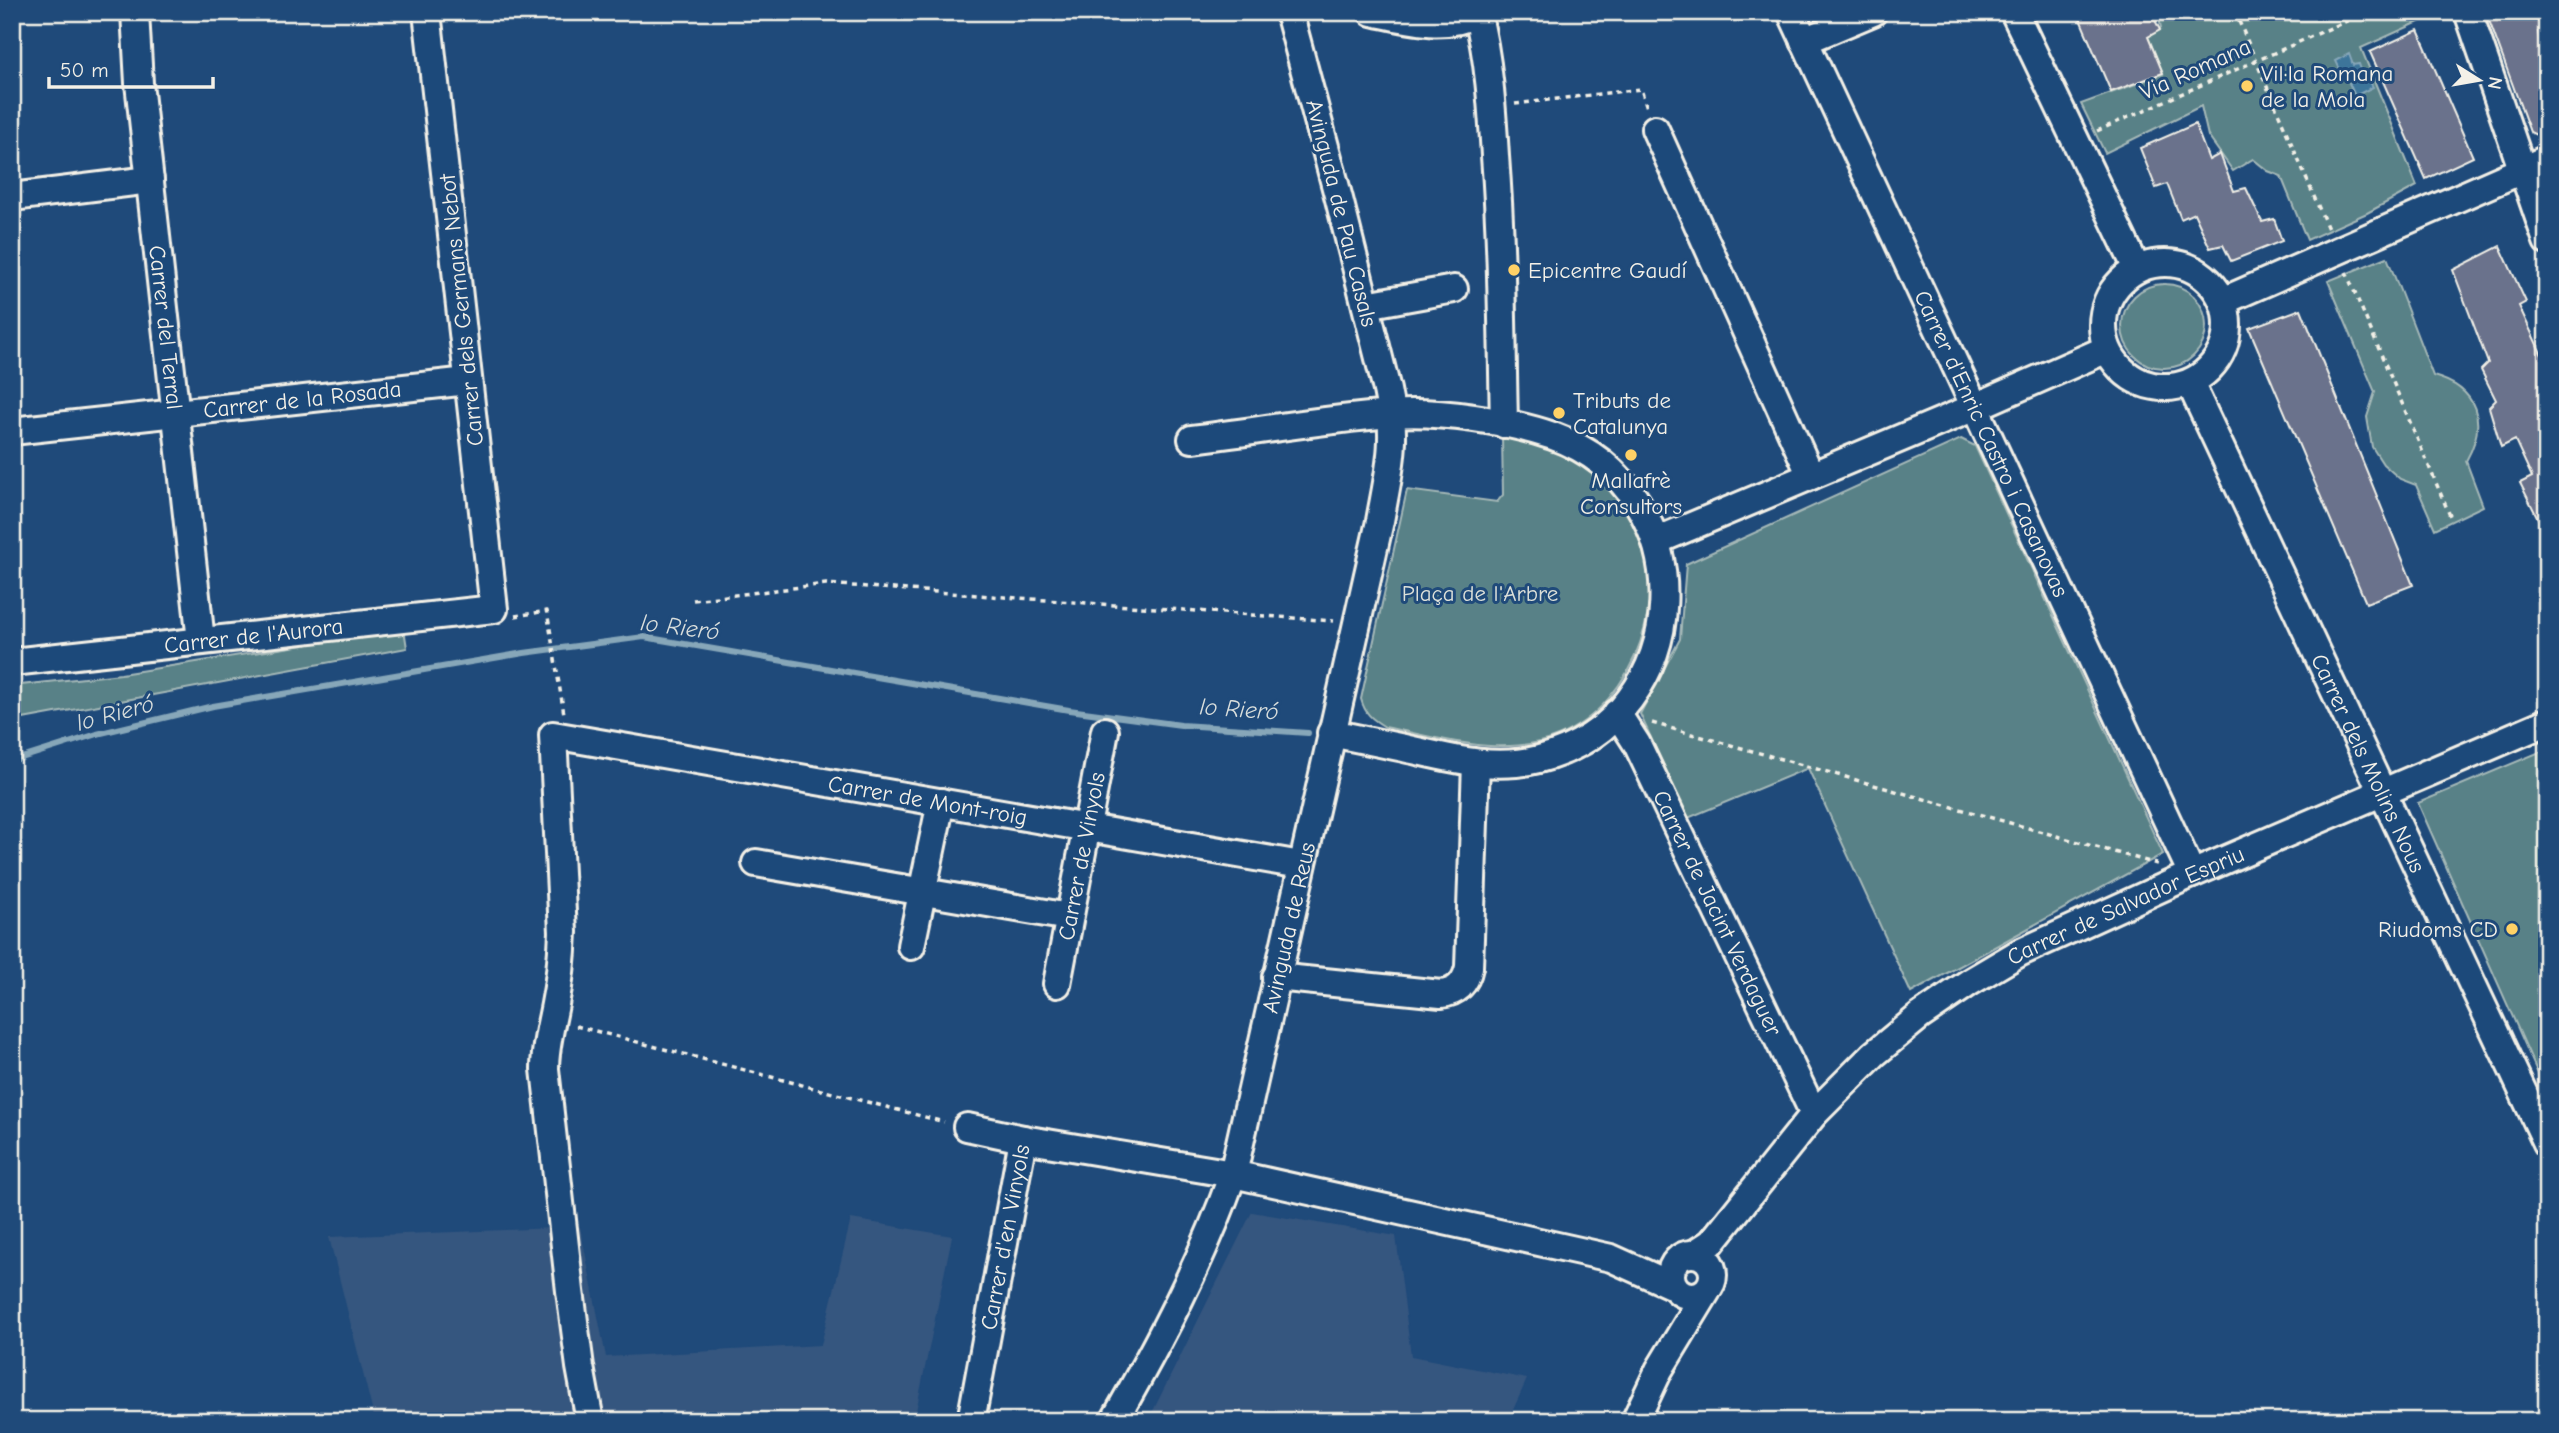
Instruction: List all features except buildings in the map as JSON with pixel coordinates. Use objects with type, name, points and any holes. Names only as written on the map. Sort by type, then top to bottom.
[{"type":"street","name":"Carrer del Terral","points":[[135,12],[139,83],[201,641]]},
{"type":"street","name":"Carrer dels Germans Nebot","points":[[427,12],[494,608]]},
{"type":"street","name":"Avinguda de Pau Casals","points":[[1289,12],[1392,414]]},
{"type":"street","points":[[1372,12],[1441,24],[1479,13],[1492,107],[1500,217],[1504,424]]},
{"type":"street","name":"Carrer d'Enric Castro i Casanovas","points":[[1791,12],[2192,874]]},
{"type":"street","points":[[1804,41],[1873,12]]},
{"type":"street","points":[[2014,12],[2137,268]]},
{"type":"street","points":[[2468,12],[2547,241]]},
{"type":"street","points":[[1655,129],[1811,476]]},
{"type":"street","points":[[2223,301],[2547,159]]},
{"type":"street","points":[[12,197],[150,180]]},
{"type":"street","points":[[2165,262],[2180,264],[2206,277],[2223,301],[2227,328],[2220,355],[2212,366],[2190,383],[2157,387],[2141,383],[2127,375],[2115,363],[2107,349],[2103,334],[2106,303],[2113,289],[2137,268],[2165,262]]},
{"type":"street","points":[[1366,305],[1454,289]]},
{"type":"street","points":[[1656,541],[2107,349]]},
{"type":"street","name":"Carrer de la Rosada","points":[[12,431],[468,381]]},
{"type":"street","name":"Carrer dels Molins Nous","points":[[2190,383],[2547,1143]]},
{"type":"street","points":[[1192,439],[1392,414],[1453,417],[1504,424],[1569,443],[1611,471],[1633,496],[1656,541],[1665,591],[1660,632],[1647,672],[1618,713],[1590,736],[1559,752],[1525,762],[1498,765],[1476,763],[1331,733]]},
{"type":"street","name":"Avinguda de Reus","points":[[1114,1421],[1176,1309],[1216,1220],[1233,1174],[1390,471],[1394,431],[1392,414]]},
{"type":"street","name":"Carrer de l'Aurora","points":[[12,662],[494,608]]},
{"type":"street","name":"Carrer de Jacint Verdaguer","points":[[1618,713],[1637,744],[1814,1114]]},
{"type":"street","name":"Carrer de Salvador Espriu","points":[[1686,1257],[1712,1243],[1814,1114],[1874,1054],[1920,1016],[1970,982],[2019,953],[2192,874],[2547,722]]},
{"type":"street","name":"Carrer de Vinyols","points":[[1057,984],[1105,731]]},
{"type":"street","points":[[553,735],[563,932],[562,957],[545,1050],[546,1091],[578,1354],[590,1421]]},
{"type":"street","name":"Carrer de Mont-roig","points":[[553,735],[1301,865]]},
{"type":"street","points":[[1276,977],[1441,995],[1455,991],[1460,986],[1468,975],[1469,967],[1476,763]]},
{"type":"street","points":[[911,946],[941,802]]},
{"type":"street","points":[[756,863],[1069,917]]},
{"type":"street","points":[[967,1127],[1023,1139]]},
{"type":"street","name":"Carrer d'en Vinyols","points":[[971,1421],[1023,1139],[1233,1174],[1611,1258]]},
{"type":"street","name":"Carrer de Salvador Espriu","points":[[1634,1421],[1659,1370],[1710,1283],[1764,1179]]},
{"type":"street","points":[[1676,1289],[1672,1269],[1686,1257]]},
{"type":"street","points":[[1686,1257],[1707,1261],[1710,1283],[1696,1296],[1684,1295],[1611,1258],[1686,1257]]},
{"type":"street","name":"Carrer de Salvador Espriu","points":[[1659,1370],[1676,1289]]},
{"type":"path","name":"Via Romana","points":[[2076,141],[2367,12]]},
{"type":"path","points":[[1492,107],[1641,89],[1655,129]]},
{"type":"path","points":[[693,600],[826,584],[1357,623]]},
{"type":"path","points":[[494,608],[502,619],[547,611],[565,723],[553,735]]},
{"type":"path","points":[[1618,713],[2192,874]]},
{"type":"path","points":[[551,1020],[967,1127]]},
{"type":"path","points":[[2536,1421],[2547,1416]]},
{"type":"shaded area","points":[[2349,54],[2353,65],[2359,64],[2361,70],[2344,78],[2336,61]]},
{"type":"shaded area","points":[[2367,76],[2373,87],[2355,96],[2349,83]]},
{"type":"shaded area","points":[[1252,1212],[1396,1236],[1411,1356],[1527,1379],[1508,1421],[1148,1421]]},
{"type":"shaded area","points":[[851,1219],[952,1236],[914,1421],[375,1421],[329,1237],[580,1227],[606,1357],[821,1345]]},
{"type":"green space","points":[[2158,12],[2441,12],[2361,48],[2417,186],[2367,213],[2307,240],[2281,176],[2268,171],[2253,159],[2233,171],[2208,136],[2201,106],[2105,153],[2081,104],[2163,74],[2148,37],[2161,28]]},
{"type":"green space","points":[[2387,257],[2433,376],[2460,389],[2475,408],[2476,433],[2466,461],[2483,506],[2435,529],[2416,485],[2400,479],[2383,464],[2372,447],[2367,417],[2375,392],[2328,281]]},
{"type":"green space","points":[[2164,284],[2180,287],[2194,296],[2203,310],[2206,326],[2203,342],[2194,356],[2180,365],[2164,368],[2148,365],[2134,356],[2125,342],[2122,326],[2125,310],[2134,296],[2148,287]]},
{"type":"green space","name":"Plaça de l'Arbre","points":[[1502,436],[1535,443],[1566,456],[1593,474],[1632,515],[1645,547],[1650,579],[1648,611],[1640,642],[1627,672],[1609,698],[1586,720],[1558,736],[1537,743],[1516,746],[1471,744],[1385,727],[1370,716],[1361,699],[1407,490],[1497,502],[1503,495]]},
{"type":"green space","points":[[1961,439],[1975,446],[2163,854],[1911,993],[1808,768],[1688,818],[1640,714],[1680,639],[1686,564]]},
{"type":"green space","points":[[404,629],[407,648],[12,721],[12,686],[121,674]]},
{"type":"green space","name":"Riudoms CD","points":[[2547,749],[2547,1094],[2418,803]]},
{"type":"waterway","name":"lo Rieró","points":[[12,761],[97,734],[213,706],[524,653],[644,637],[1069,710],[1181,725],[1308,733]]},
{"type":"place","name":"Vil·la Romana de la Mola","points":[[2247,86]]},
{"type":"place","name":"Epicentre Gaudí","points":[[1514,270]]},
{"type":"place","name":"Tributs de Catalunya","points":[[1559,413]]},
{"type":"place","name":"Mallafrè Consultors","points":[[1631,455]]},
{"type":"place","name":"Riudoms CD","points":[[2512,929]]}]
